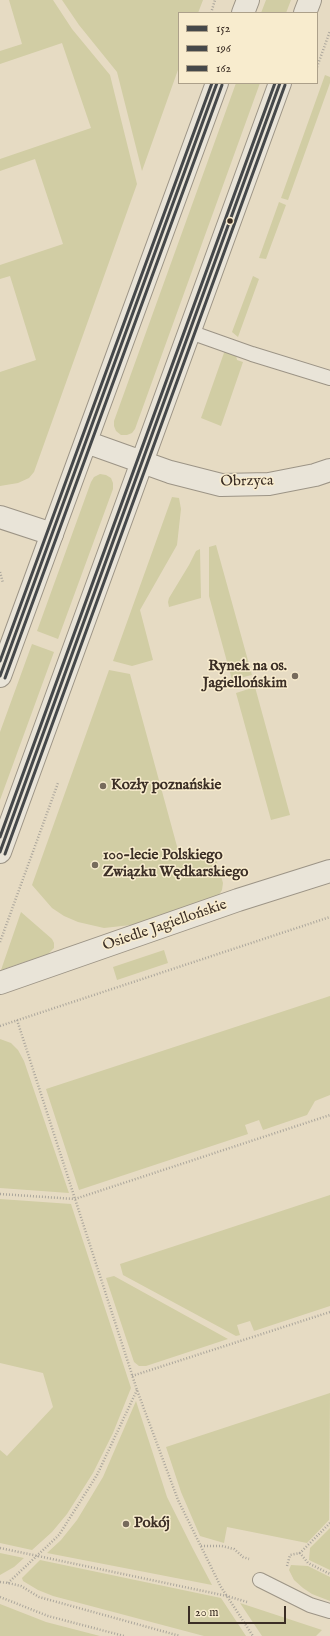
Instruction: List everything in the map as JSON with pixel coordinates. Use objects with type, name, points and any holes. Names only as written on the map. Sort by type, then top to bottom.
[{"type":"street","points":[[243,12],[248,0]]},
{"type":"street","points":[[305,12],[310,0]]},
{"type":"street","points":[[0,676],[217,84]]},
{"type":"street","points":[[0,852],[280,84]]},
{"type":"street","name":"Obrzyca","points":[[86,442],[170,472],[220,485],[270,484],[315,475],[330,470]]},
{"type":"street","points":[[0,518],[52,534]]},
{"type":"street","name":"Osiedle Jagiellońskie","points":[[0,983],[238,900],[330,871]]},
{"type":"lane","points":[[190,332],[252,354],[330,378]]},
{"type":"lane","points":[[260,1580],[310,1605],[330,1611]]},
{"type":"path","points":[[210,12],[216,0]]},
{"type":"path","points":[[318,64],[330,31]]},
{"type":"path","points":[[0,572],[4,586]]},
{"type":"path","points":[[0,1026],[330,917]]},
{"type":"path","points":[[17,1020],[132,1376],[178,1500],[221,1587],[253,1636]]},
{"type":"path","points":[[0,1194],[74,1199],[330,1115]]},
{"type":"path","points":[[132,1376],[330,1312]]},
{"type":"path","points":[[8,1583],[59,1535],[97,1474],[137,1390]]},
{"type":"path","points":[[330,1523],[300,1553],[308,1563],[330,1574]]},
{"type":"path","points":[[0,1548],[228,1596],[250,1603]]},
{"type":"path","points":[[0,1582],[21,1586],[38,1597],[180,1636]]},
{"type":"path","points":[[0,1597],[48,1616],[124,1636]]},
{"type":"shaded area","points":[[9,0],[53,0],[72,29],[110,75],[137,184],[34,472],[29,478],[18,483],[0,486],[0,372],[36,360],[10,276],[0,279],[0,265],[63,244],[35,159],[0,171],[0,159],[91,128],[62,43],[0,64],[0,51],[22,44]]},
{"type":"shaded area","points":[[62,0],[203,0],[198,12],[178,12],[178,70],[142,171],[117,72],[79,25]]},
{"type":"shaded area","points":[[266,0],[291,0],[286,12],[261,12]]},
{"type":"shaded area","points":[[325,75],[330,77],[330,83],[288,200],[281,198]]},
{"type":"shaded area","points":[[236,84],[260,84],[135,429],[132,433],[121,435],[116,431],[114,421]]},
{"type":"shaded area","points":[[279,202],[286,205],[266,259],[259,258]]},
{"type":"shaded area","points":[[253,276],[259,279],[238,337],[232,332]]},
{"type":"shaded area","points":[[225,350],[236,355],[237,360],[243,362],[221,426],[201,418]]},
{"type":"shaded area","points":[[100,474],[111,478],[113,489],[58,639],[37,631],[91,482],[94,477]]},
{"type":"shaded area","points":[[172,497],[179,498],[181,509],[177,545],[140,610],[153,660],[132,666],[113,661]]},
{"type":"shaded area","points":[[216,545],[252,675],[232,680],[209,596],[209,547]]},
{"type":"shaded area","points":[[200,549],[201,598],[169,607],[169,598],[196,551]]},
{"type":"shaded area","points":[[32,644],[54,652],[0,800],[0,732]]},
{"type":"shaded area","points":[[109,670],[130,674],[181,861],[207,855],[213,857],[217,862],[223,883],[222,890],[219,895],[213,898],[131,925],[104,928],[78,922],[64,916],[52,908],[32,885]]},
{"type":"shaded area","points":[[255,687],[290,815],[271,820],[236,693]]},
{"type":"shaded area","points":[[21,912],[52,939],[54,948],[48,954],[1,970]]},
{"type":"shaded area","points":[[164,950],[168,963],[117,980],[113,967]]},
{"type":"shaded area","points":[[330,996],[330,1095],[315,1101],[307,1115],[263,1130],[259,1120],[245,1125],[248,1134],[79,1190],[46,1089]]},
{"type":"shaded area","points":[[0,1039],[11,1043],[18,1050],[24,1061],[69,1193],[0,1188]]},
{"type":"shaded area","points":[[330,1195],[330,1306],[254,1331],[250,1321],[237,1325],[240,1335],[236,1336],[123,1275],[120,1264]]},
{"type":"shaded area","points":[[0,1199],[71,1204],[131,1388],[113,1433],[93,1473],[67,1514],[52,1532],[32,1550],[0,1543],[0,1450],[7,1456],[53,1407],[43,1373],[0,1363]]},
{"type":"shaded area","points":[[114,1276],[228,1339],[146,1366],[139,1366],[134,1362],[106,1278]]},
{"type":"shaded area","points":[[330,1393],[329,1520],[307,1543],[227,1527],[224,1543],[200,1536],[181,1492],[166,1447]]},
{"type":"shaded area","points":[[136,1401],[167,1497],[212,1585],[47,1553],[61,1540],[77,1520],[103,1477]]},
{"type":"shaded area","points":[[330,1528],[330,1570],[309,1560],[310,1548]]},
{"type":"shaded area","points":[[0,1553],[24,1558],[14,1567],[0,1575]]},
{"type":"shaded area","points":[[40,1560],[221,1598],[246,1636],[204,1636],[53,1596],[38,1590],[23,1581],[22,1578]]},
{"type":"shaded area","points":[[291,1565],[308,1566],[330,1577],[330,1601],[312,1594],[294,1580],[289,1570]]},
{"type":"shaded area","points":[[240,1603],[322,1630],[316,1636],[262,1636]]},
{"type":"shaded area","points":[[0,1604],[46,1622],[100,1636],[0,1636]]},
{"type":"transit line","name":"162","points":[[0,661],[212,84]]},
{"type":"transit line","name":"152","points":[[0,676],[217,84]]},
{"type":"transit line","name":"162","points":[[0,837],[275,84]]},
{"type":"transit line","name":"152","points":[[0,852],[280,84]]},
{"type":"transit line","name":"196","points":[[5,678],[222,85]]},
{"type":"transit line","name":"196","points":[[5,854],[285,85]]},
{"type":"place","name":"Rynek na os. Jagiellońskim","points":[[295,676]]},
{"type":"place","name":"Kozły poznańskie","points":[[103,786]]},
{"type":"place","name":"100-lecie Polskiego Związku Wędkarskiego","points":[[95,865]]},
{"type":"place","name":"Pokój","points":[[126,1524]]}]
